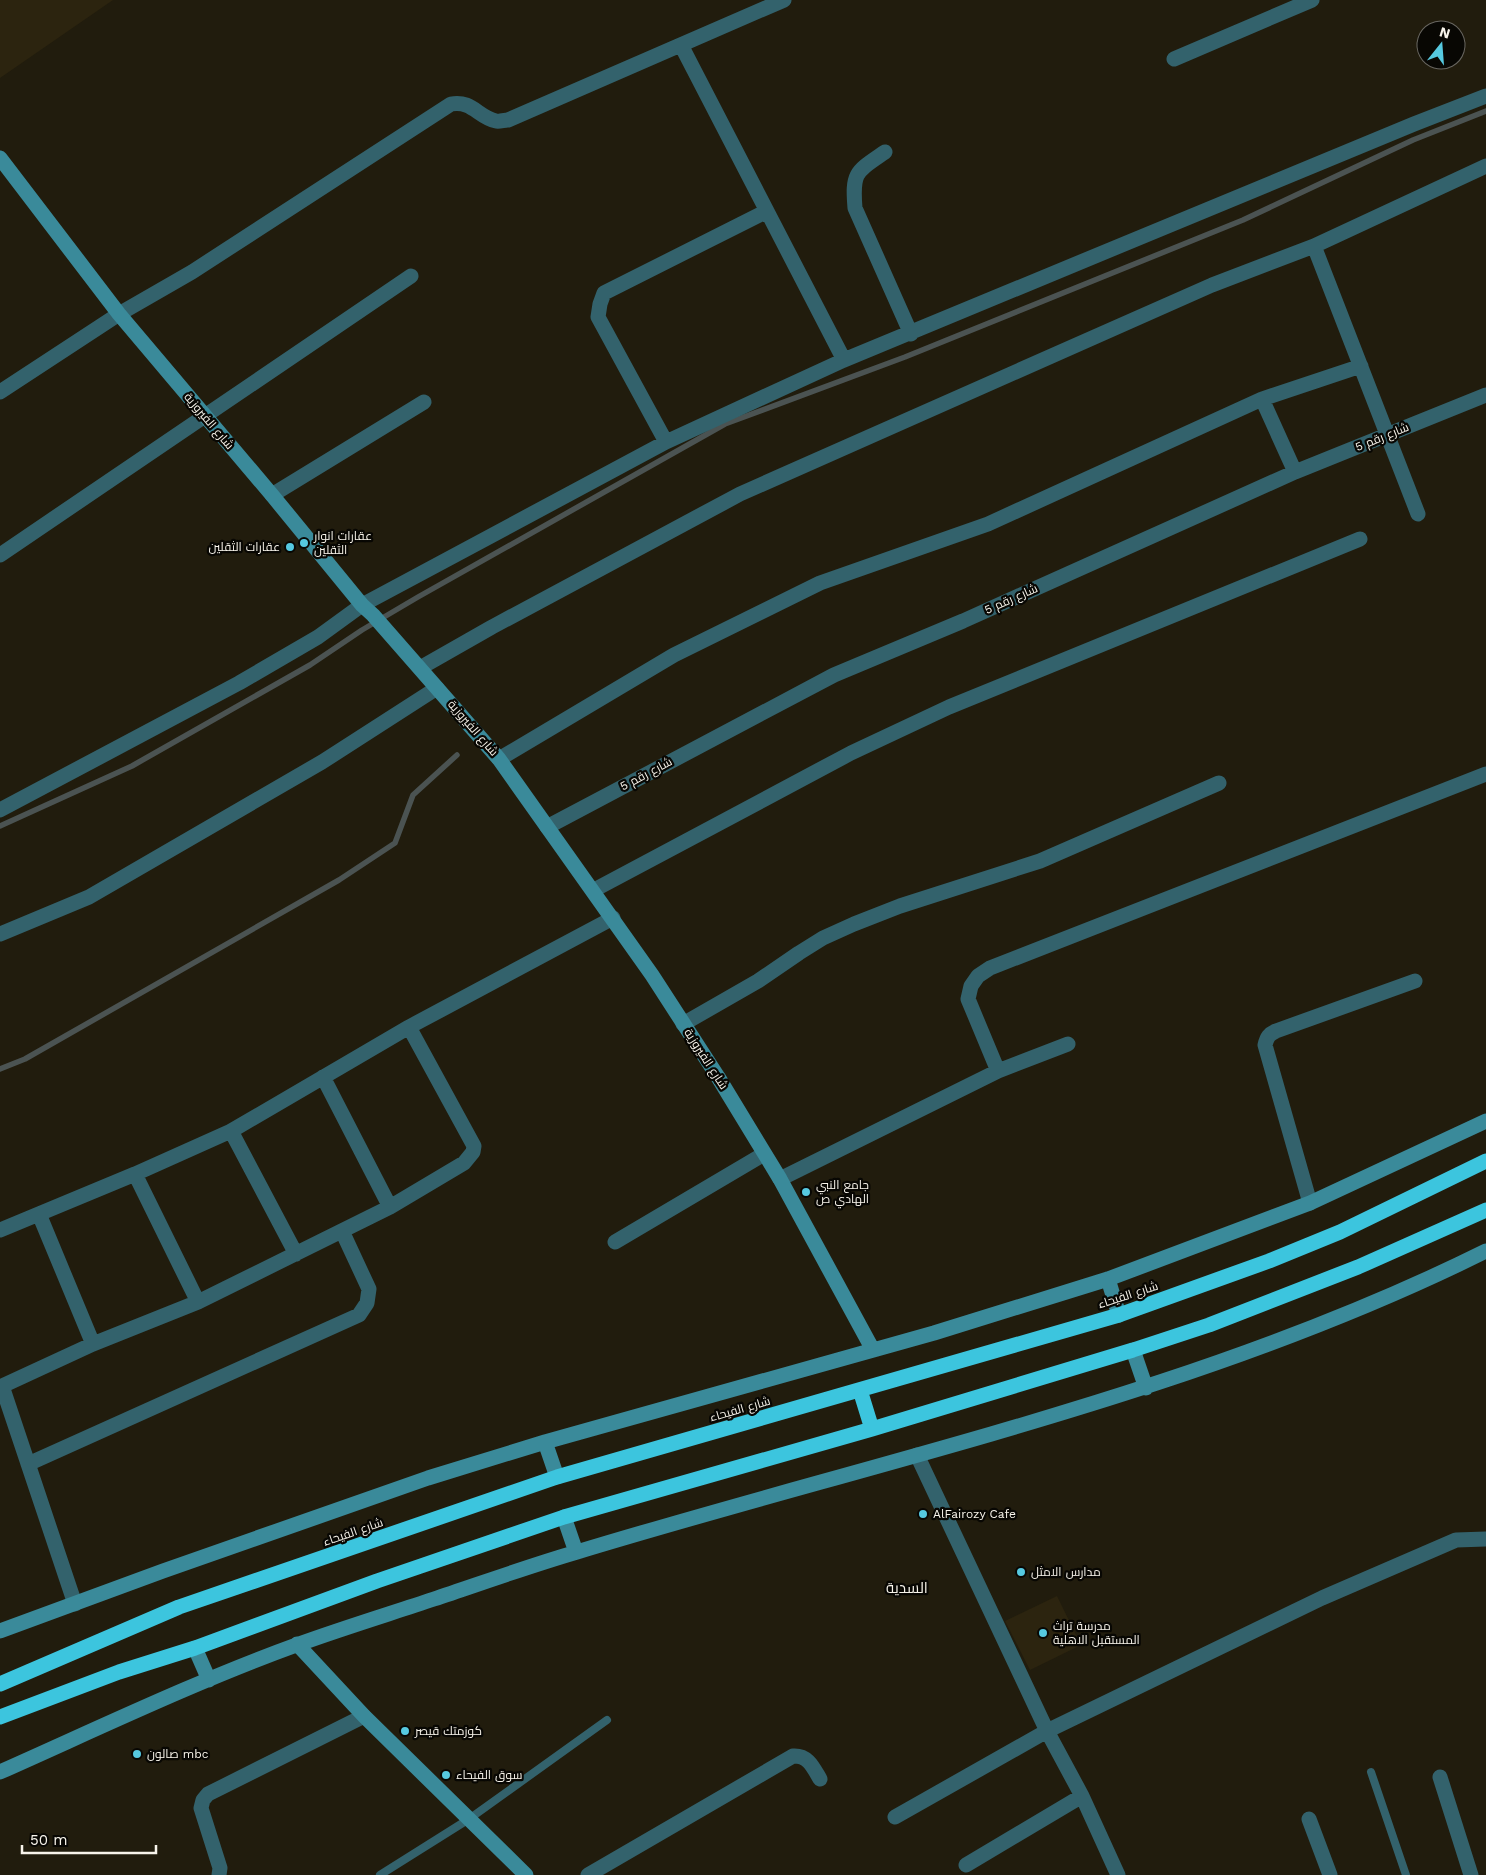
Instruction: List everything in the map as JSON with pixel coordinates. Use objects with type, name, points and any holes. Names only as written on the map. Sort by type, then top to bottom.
[{"type":"highway","name":"شارع الفيحاء","points":[[0,1684],[179,1607],[556,1477],[1119,1315],[1242,1271],[1340,1232],[1486,1161]]},
{"type":"highway","points":[[0,1717],[119,1672],[195,1648],[378,1581],[564,1517],[872,1429],[1134,1350],[1284,1297],[1358,1267],[1486,1210]]},
{"type":"highway","points":[[860,1390],[872,1429]]},
{"type":"street","points":[[0,392],[119,314],[192,272],[451,104],[459,102],[471,106],[496,121],[508,120],[784,0]]},
{"type":"street","points":[[1174,59],[1312,0]]},
{"type":"street","points":[[681,45],[844,360]]},
{"type":"street","points":[[0,810],[239,683],[318,637],[373,616],[666,442],[844,360],[1486,96]]},
{"type":"street","points":[[885,152],[859,170],[854,188],[856,208],[911,334]]},
{"type":"street","name":"شارع الفيروزية","points":[[0,158],[119,314],[373,616],[499,759],[594,890],[718,1076],[780,1179],[873,1350]]},
{"type":"street","points":[[420,668],[492,627],[740,494],[1212,285],[1314,246],[1486,166]]},
{"type":"street","points":[[666,442],[598,317],[604,293],[767,211]]},
{"type":"street","points":[[1314,246],[1418,514]]},
{"type":"street","points":[[0,555],[411,276]]},
{"type":"street","points":[[499,759],[674,655],[820,583],[988,524],[1262,399],[1361,366]]},
{"type":"street","name":"شارع رقم 5","points":[[547,826],[834,675],[963,620],[1296,472],[1486,394]]},
{"type":"street","points":[[1262,399],[1296,472]]},
{"type":"street","points":[[272,495],[424,402]]},
{"type":"street","points":[[594,890],[851,752],[949,706],[1360,539]]},
{"type":"street","points":[[0,934],[89,897],[322,762],[437,688]]},
{"type":"street","points":[[998,1071],[968,999],[971,986],[978,976],[990,968],[1486,774]]},
{"type":"street","points":[[683,1024],[758,981],[823,938],[854,924],[918,900],[1040,861],[1219,783]]},
{"type":"street","points":[[0,1230],[135,1174],[231,1131],[410,1027],[613,918]]},
{"type":"street","points":[[1310,1203],[1265,1044],[1267,1038],[1276,1031],[1415,981]]},
{"type":"street","points":[[74,1604],[1,1386],[93,1344],[198,1302],[390,1207],[464,1163],[474,1146],[410,1027]]},
{"type":"street","points":[[780,1179],[998,1071],[1068,1044]]},
{"type":"street","points":[[323,1077],[390,1207]]},
{"type":"street","points":[[0,1631],[420,1481],[545,1442],[873,1350],[1108,1279],[1310,1203],[1486,1121]]},
{"type":"street","points":[[231,1131],[296,1254]]},
{"type":"street","points":[[615,1242],[764,1154]]},
{"type":"street","points":[[135,1174],[198,1302]]},
{"type":"street","points":[[39,1214],[93,1344]]},
{"type":"street","points":[[28,1464],[359,1315],[367,1302],[369,1289],[342,1231]]},
{"type":"street","points":[[0,1772],[209,1680],[297,1644],[576,1552],[917,1456],[1146,1388],[1213,1365],[1372,1304],[1486,1251]]},
{"type":"street","points":[[1108,1279],[1119,1315]]},
{"type":"street","points":[[1134,1350],[1146,1388]]},
{"type":"street","points":[[545,1442],[556,1477]]},
{"type":"street","points":[[917,1456],[1047,1731],[1082,1796],[1118,1875]]},
{"type":"street","points":[[564,1517],[576,1552]]},
{"type":"street","points":[[895,1817],[1047,1731],[1322,1598],[1456,1540],[1486,1539]]},
{"type":"street","points":[[297,1644],[364,1716],[526,1875]]},
{"type":"street","points":[[195,1648],[209,1680]]},
{"type":"street","points":[[219,1875],[220,1868],[201,1808],[203,1800],[208,1794],[364,1716]]},
{"type":"street","points":[[588,1875],[792,1756],[805,1758],[820,1778]]},
{"type":"street","points":[[1440,1776],[1471,1875]]},
{"type":"street","points":[[966,1865],[1082,1796]]},
{"type":"street","points":[[1309,1819],[1330,1875]]},
{"type":"lane","points":[[380,1875],[469,1819],[607,1720]]},
{"type":"lane","points":[[1371,1772],[1406,1875]]},
{"type":"shaded area","points":[[0,0],[113,0],[0,78]]},
{"type":"shaded area","name":"مدرسة تراث المستقبل الاهلية","points":[[1057,1596],[1081,1645],[1030,1670],[1005,1621]]},
{"type":"waterway","points":[[0,826],[132,766],[310,665],[362,630],[418,597],[725,424],[905,357],[1243,220],[1413,140],[1486,111]]},
{"type":"waterway","points":[[0,1069],[25,1059],[339,880],[395,843],[413,795],[457,755]]},
{"type":"place","name":"عقارات انوار الثقلين","points":[[304,543]]},
{"type":"place","name":"عقارات الثقلين","points":[[290,547]]},
{"type":"place","name":"جامع النبي الهادي ص","points":[[806,1192]]},
{"type":"place","name":"AlFairozy Cafe","points":[[923,1514]]},
{"type":"place","name":"مدارس الامثل","points":[[1021,1572]]},
{"type":"place","name":"مدرسة تراث المستقبل الاهلية","points":[[1043,1633]]},
{"type":"place","name":"كوزمتك قيصر","points":[[405,1731]]},
{"type":"place","name":"صالون mbc","points":[[137,1754]]},
{"type":"place","name":"سوق الفيحاء","points":[[446,1775]]},
{"type":"district","name":"السدية","points":[[907,1588]]}]
